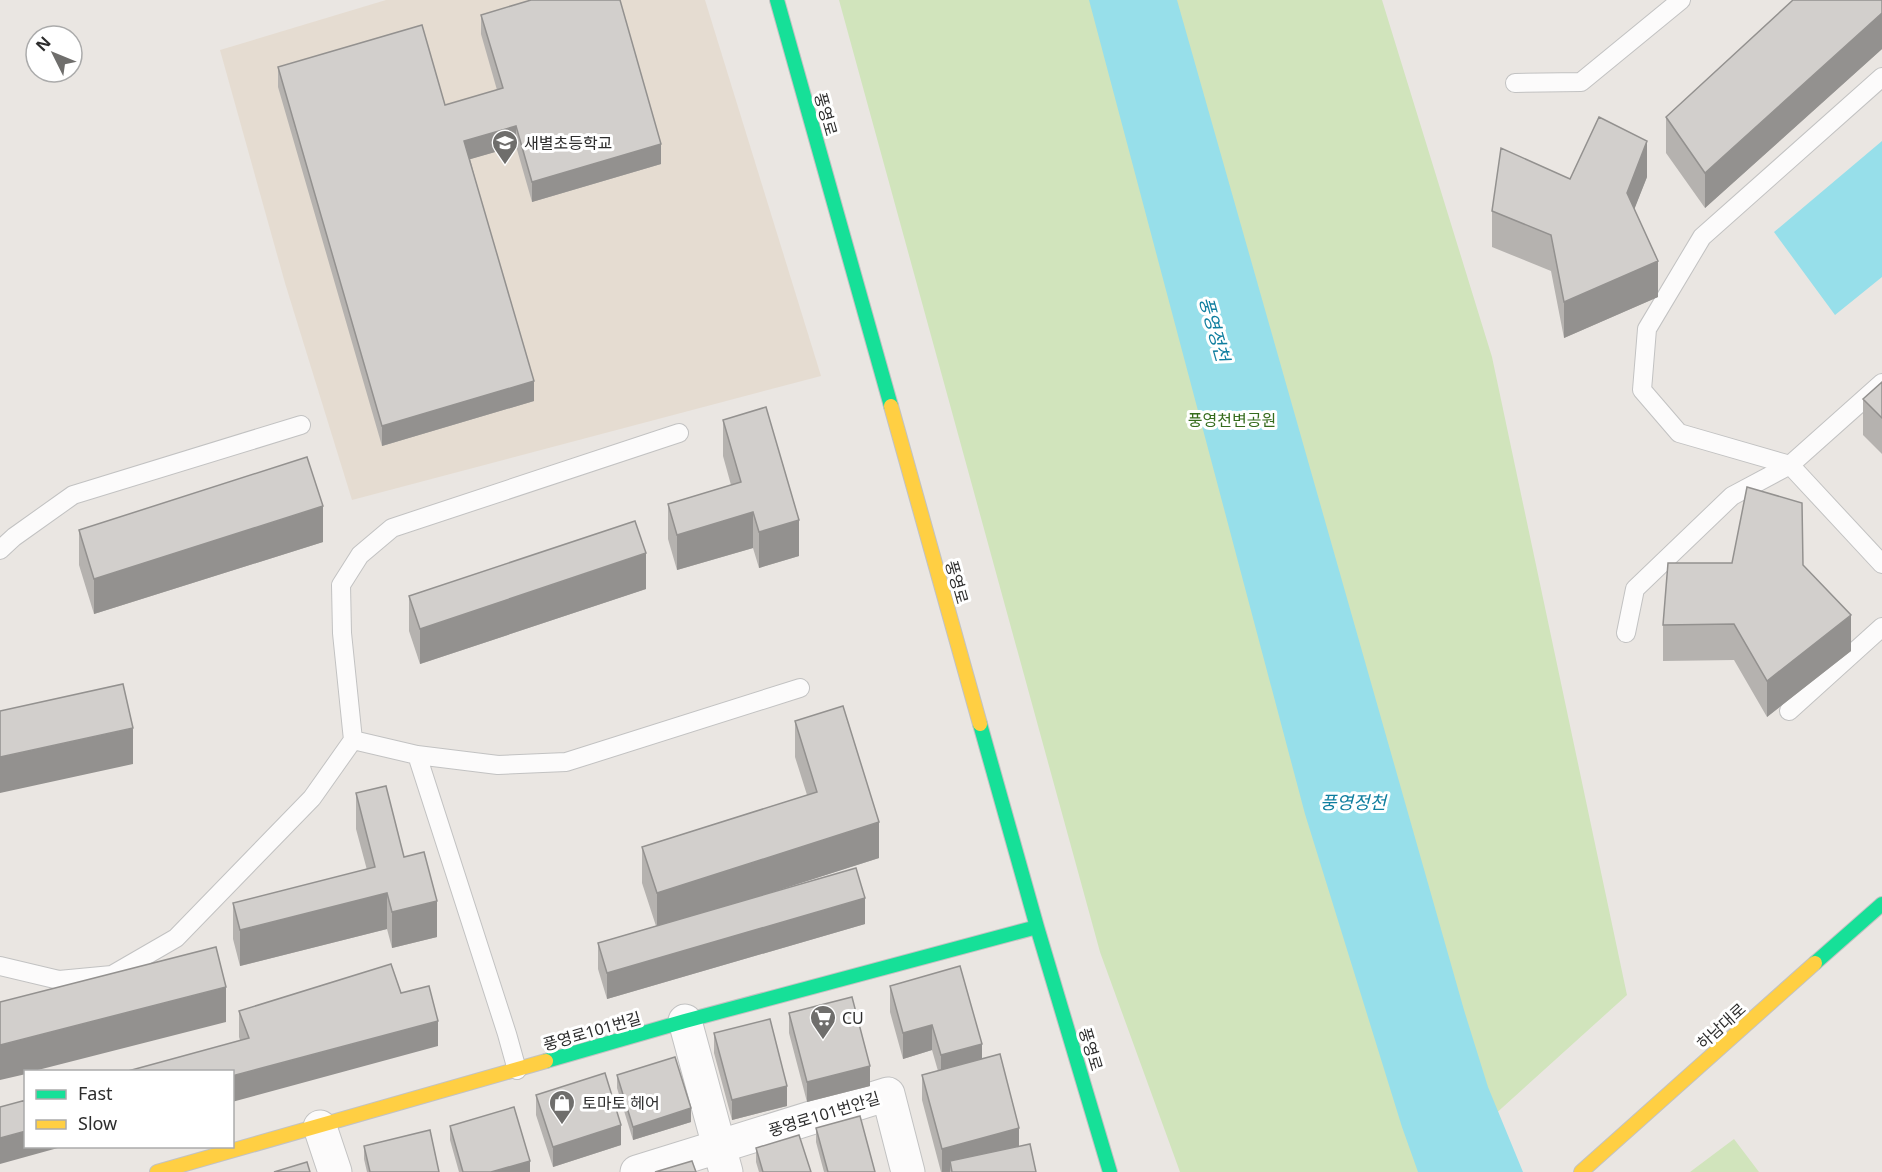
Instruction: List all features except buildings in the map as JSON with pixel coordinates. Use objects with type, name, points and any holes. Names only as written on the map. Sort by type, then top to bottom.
[{"type":"main road","name":"풍영로","points":[[777,0],[1037,927],[1110,1172]]},
{"type":"main road","name":"하남대로","points":[[1581,1172],[1882,904]]},
{"type":"main road","name":"풍영로101번길","points":[[157,1172],[685,1022],[1037,927]]},
{"type":"street","points":[[685,1022],[722,1159]]},
{"type":"street","name":"풍영로101번안길","points":[[637,1172],[722,1159],[888,1094],[908,1172]]},
{"type":"street","points":[[320,1127],[335,1172]]},
{"type":"lane","points":[[1515,83],[1581,82],[1681,0]]},
{"type":"lane","points":[[1882,77],[1702,237],[1647,329],[1642,390],[1679,434],[1790,465],[1882,564]]},
{"type":"lane","points":[[1626,633],[1635,590],[1732,496],[1790,465],[1882,383]]},
{"type":"lane","points":[[0,550],[14,537],[73,495],[302,425]]},
{"type":"lane","points":[[0,966],[59,980],[112,975],[176,938],[312,798],[353,740],[342,633],[341,585],[360,555],[392,528],[679,433]]},
{"type":"lane","points":[[1790,711],[1882,627]]},
{"type":"lane","points":[[353,740],[417,755],[498,765],[566,762],[800,688]]},
{"type":"lane","points":[[417,755],[517,1070]]},
{"type":"shaded area","name":"새별초등학교","points":[[386,0],[705,0],[821,376],[352,500],[285,283],[220,50]]},
{"type":"green space","name":"풍영천변공원","points":[[839,0],[1382,0],[1492,357],[1627,995],[1431,1172],[1180,1172],[1100,952]]},
{"type":"green space","points":[[1734,1139],[1759,1172],[1690,1172]]},
{"type":"water","name":"풍영정천","points":[[1089,0],[1177,0],[1464,1010],[1488,1087],[1523,1172],[1418,1172],[1305,814]]},
{"type":"water","points":[[1882,141],[1882,277],[1835,315],[1774,232]]},
{"type":"traffic: fast","points":[[777,0],[891,406]]},
{"type":"traffic: fast","points":[[980,724],[1037,927],[1110,1172]]},
{"type":"traffic: fast","points":[[1815,963],[1882,904]]},
{"type":"traffic: fast","points":[[546,1061],[685,1021],[1037,927]]},
{"type":"traffic: slow","points":[[891,406],[980,724]]},
{"type":"traffic: slow","points":[[1581,1172],[1815,963]]},
{"type":"traffic: slow","points":[[157,1172],[546,1061]]},
{"type":"place","name":"새별초등학교","points":[[505,166]]},
{"type":"place","name":"CU","points":[[823,1041]]},
{"type":"place","name":"토마토 헤어","points":[[562,1126]]}]
